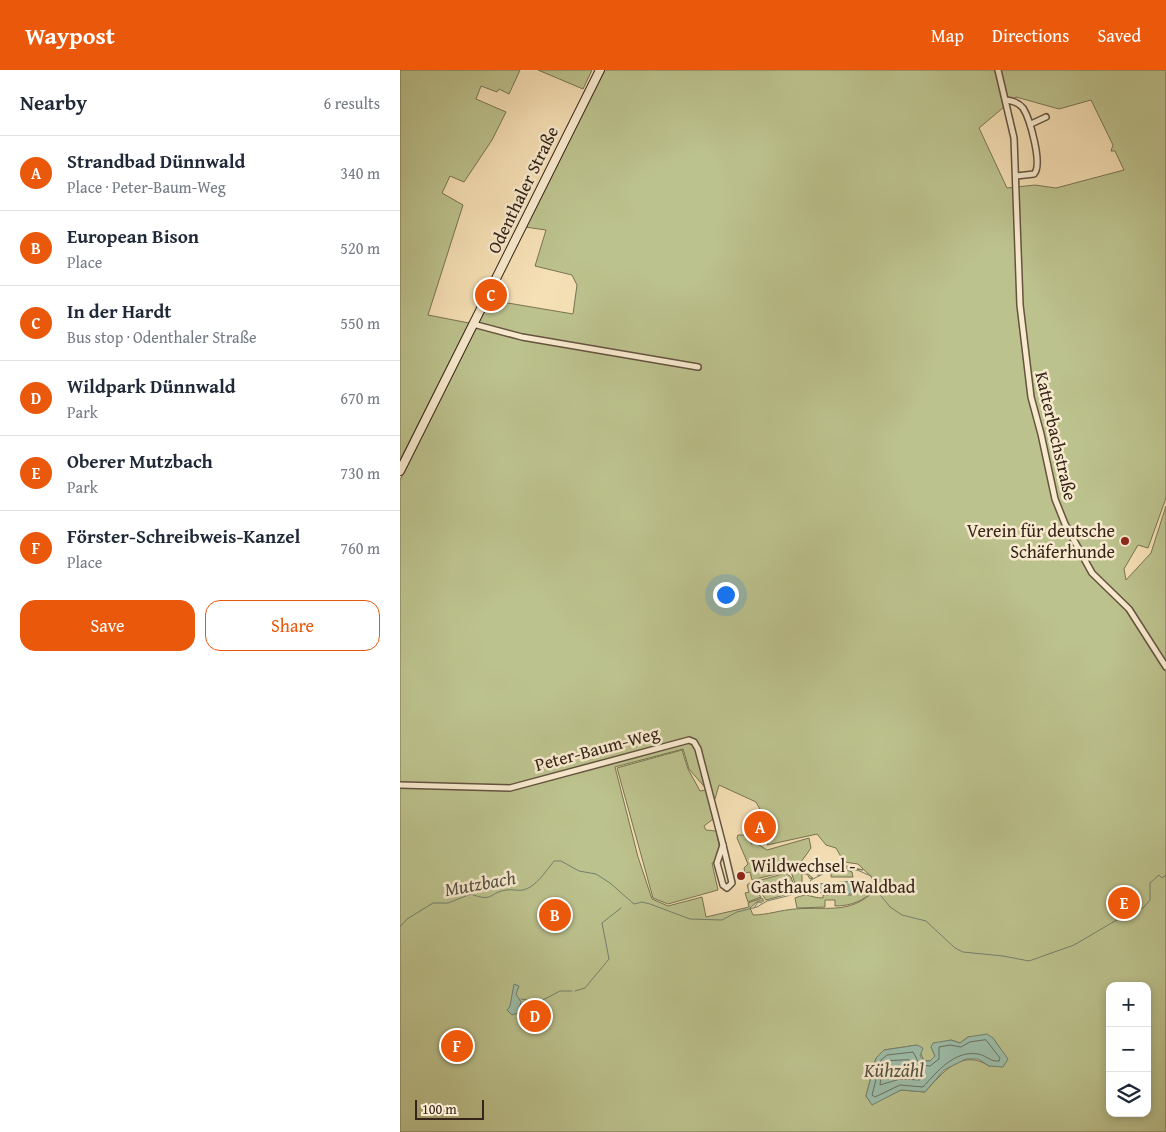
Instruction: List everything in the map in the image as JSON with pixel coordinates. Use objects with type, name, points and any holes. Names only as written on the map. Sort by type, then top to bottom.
[{"type":"main road","name":"Odenthaler Straße","points":[[400,471],[600,70]]},
{"type":"street","name":"Katterbachstraße","points":[[998,70],[1014,138],[1022,332],[1031,397],[1042,434],[1055,499],[1065,524],[1092,573],[1129,609],[1166,666]]},
{"type":"street","points":[[1006,100],[1022,106],[1030,124],[1038,169],[1034,174],[1016,176]]},
{"type":"street","points":[[1030,124],[1046,117]]},
{"type":"street","points":[[473,324],[522,337],[698,367]]},
{"type":"street","name":"Peter-Baum-Weg","points":[[400,785],[510,788],[689,740],[694,742],[698,750],[723,845],[732,883],[727,888],[722,885],[717,863],[723,845]]},
{"type":"green space","points":[[400,70],[520,70],[509,94],[499,89],[497,92],[481,86],[476,99],[506,112],[492,140],[464,182],[450,176],[442,193],[463,205],[428,315],[469,323],[400,460]]},
{"type":"green space","points":[[538,70],[592,70],[583,89]]},
{"type":"green space","points":[[603,70],[1166,70],[1166,498],[1148,548],[1138,545],[1124,569],[1126,580],[1151,553],[1166,506],[1166,1132],[400,1132],[400,480],[490,300],[573,314],[577,285],[572,275],[535,266],[546,230],[525,227]],"holes":[[[1016,97],[1059,109],[1091,100],[1113,145],[1111,151],[1115,151],[1124,170],[1056,188],[1035,185],[1007,188],[979,128]],[[683,749],[689,769],[715,799],[719,785],[756,802],[773,833],[767,845],[817,834],[826,845],[836,848],[844,862],[858,864],[880,885],[870,895],[851,905],[831,908],[795,909],[758,915],[753,915],[750,908],[758,901],[764,901],[762,898],[748,903],[749,907],[706,917],[702,897],[668,906],[652,899],[638,857],[615,767]],[[968,1037],[993,1038],[1007,1059],[989,1066],[979,1061],[962,1061],[946,1070],[925,1092],[901,1090],[872,1104],[866,1096],[876,1058],[884,1050],[917,1045],[924,1061],[930,1061],[935,1056],[931,1047],[951,1040],[960,1043]]]},
{"type":"green space","points":[[682,750],[688,769],[700,791],[706,790],[713,819],[704,826],[706,830],[716,831],[720,849],[715,862],[712,863],[718,890],[668,904],[653,898],[617,768]]},
{"type":"green space","points":[[738,835],[749,835],[751,844],[756,843],[767,850],[809,838],[811,848],[796,869],[752,880],[750,872],[745,873],[744,868],[748,864],[737,838]]},
{"type":"green space","points":[[842,865],[863,870],[846,868],[843,870],[839,867],[833,867],[832,870],[830,868],[830,870],[818,876],[818,874],[823,873],[823,870],[818,868]]},
{"type":"green space","points":[[808,870],[809,875],[813,878],[810,879],[807,874],[802,874],[802,886],[805,889],[798,892],[791,872]]},
{"type":"green space","points":[[847,870],[852,872],[853,877],[831,877],[831,872],[844,872]]},
{"type":"green space","points":[[786,873],[791,877],[796,892],[766,900],[754,882]]},
{"type":"green space","points":[[750,883],[761,897],[748,902],[745,893],[749,892],[747,885]]},
{"type":"green space","points":[[875,889],[862,900],[841,906],[835,906],[835,900],[825,900],[825,907],[797,908],[795,898],[803,895],[823,898],[823,895],[851,895]]},
{"type":"water","points":[[866,882],[872,886],[851,894],[807,892],[806,889],[817,884]]},
{"type":"water","points":[[514,984],[519,986],[516,994],[521,1002],[518,1013],[512,1015],[507,1010],[510,1006]]},
{"type":"water","name":"Kühzähl","points":[[987,1034],[993,1038],[1008,1059],[1003,1067],[989,1066],[978,1059],[966,1059],[944,1070],[925,1092],[901,1090],[872,1105],[866,1096],[876,1058],[884,1050],[917,1045],[923,1048],[920,1056],[924,1061],[930,1061],[935,1056],[931,1047],[933,1043],[951,1040],[960,1043],[968,1037]]},
{"type":"waterway","name":"Mutzbach","points":[[400,927],[407,919],[433,903],[448,903],[471,894],[488,897],[501,891],[527,889],[540,878],[554,861],[561,861],[579,871],[596,874],[610,883],[634,904],[642,902],[650,904],[690,919],[722,920],[737,912],[757,907],[767,901],[799,893],[805,890],[811,880],[827,872],[857,870],[871,876],[874,887],[890,907],[902,915],[926,921],[955,948],[963,952],[1029,961],[1074,945],[1115,921],[1143,908],[1150,900],[1150,883],[1159,875],[1162,878],[1166,875]]},
{"type":"waterway","name":"Mutzbach","points":[[833,870],[838,867],[841,870]]},
{"type":"waterway","name":"Mutzbach","points":[[754,908],[758,902],[762,903]]},
{"type":"waterway","points":[[575,991],[585,988],[609,959],[602,923],[621,908]]},
{"type":"waterway","points":[[521,999],[539,1002],[560,991],[572,991]]},
{"type":"place","name":"In der Hardt","points":[[491,295]]},
{"type":"place","name":"Verein für deutsche Schäferhunde","points":[[1125,541]]},
{"type":"place","name":"Strandbad Dünnwald","points":[[760,827]]},
{"type":"place","name":"Wildwechsel - Gasthaus am Waldbad","points":[[741,876]]},
{"type":"place","name":"Oberer Mutzbach","points":[[1124,903]]},
{"type":"place","name":"European Bison","points":[[555,915]]},
{"type":"place","name":"Wildpark Dünnwald","points":[[535,1016]]},
{"type":"place","name":"Förster-Schreibweis-Kanzel","points":[[457,1046]]}]
